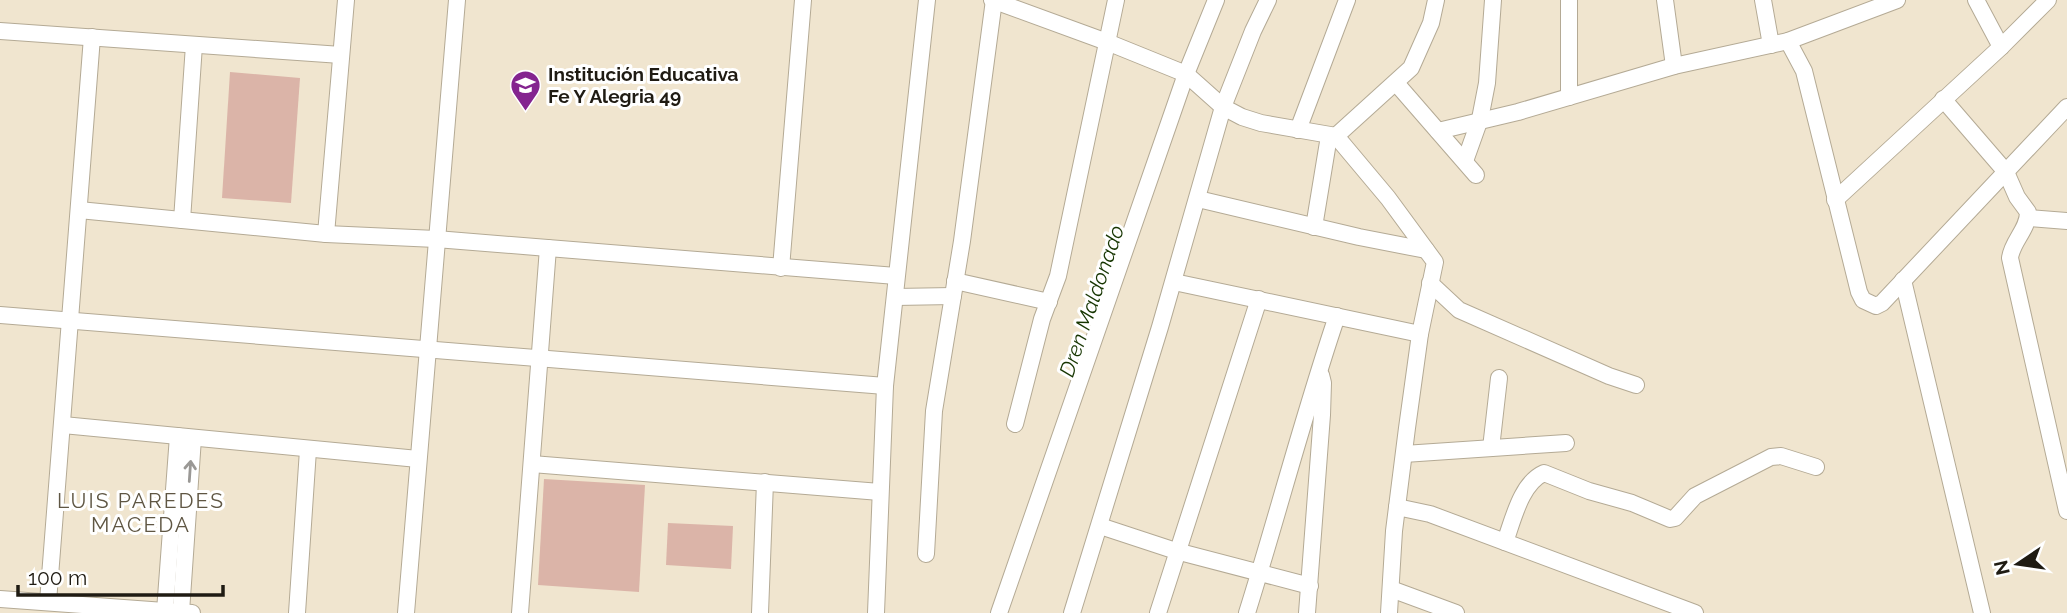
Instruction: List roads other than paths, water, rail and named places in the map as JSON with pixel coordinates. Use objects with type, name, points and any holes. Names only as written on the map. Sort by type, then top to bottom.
[{"type":"street","points":[[326,234],[345,0]]},
{"type":"street","points":[[406,613],[457,0]]},
{"type":"street","points":[[781,268],[803,0]]},
{"type":"street","points":[[876,613],[885,386],[927,0]]},
{"type":"street","points":[[1016,424],[1058,276],[1116,0]]},
{"type":"street","points":[[999,613],[1186,74],[1216,0]]},
{"type":"street","points":[[1072,613],[1174,282],[1223,107],[1268,0]]},
{"type":"street","points":[[1298,130],[1347,0]]},
{"type":"street","points":[[1314,227],[1333,136],[1411,68],[1431,23],[1436,0]]},
{"type":"street","points":[[1465,161],[1480,120],[1487,83],[1493,0]]},
{"type":"street","points":[[1569,0],[1569,97]]},
{"type":"street","points":[[1665,0],[1674,66]]},
{"type":"street","points":[[1763,0],[1780,43],[1804,71],[1835,200],[1863,300],[1876,306],[1882,303],[2067,107]]},
{"type":"street","points":[[1438,131],[1518,112],[1674,66],[1780,43],[1897,0]]},
{"type":"street","points":[[1976,0],[2001,47]]},
{"type":"street","points":[[1835,200],[2048,0]]},
{"type":"street","points":[[926,554],[934,411],[999,1],[1186,74],[1223,107],[1261,123],[1333,136],[1388,198],[1435,262],[1420,334],[1397,507],[1389,613]]},
{"type":"street","points":[[0,31],[341,55]]},
{"type":"street","points":[[48,602],[92,37]]},
{"type":"street","points":[[182,220],[194,45]]},
{"type":"street","points":[[1396,83],[1476,175]]},
{"type":"street","points":[[1943,99],[2006,172],[2017,197],[2028,212],[2028,218],[2011,248],[2010,258],[2067,511]]},
{"type":"street","points":[[1198,199],[1426,250]]},
{"type":"street","points":[[79,210],[326,234],[436,239],[896,276]]},
{"type":"street","points":[[2028,218],[2067,221]]},
{"type":"street","points":[[520,613],[548,248]]},
{"type":"street","points":[[1903,280],[1982,613]]},
{"type":"street","points":[[1174,282],[1420,334]]},
{"type":"street","points":[[1430,283],[1459,310],[1609,376],[1636,385]]},
{"type":"street","points":[[895,297],[954,288],[1049,302]]},
{"type":"street","points":[[1158,613],[1259,299]]},
{"type":"street","points":[[0,316],[885,386]]},
{"type":"street","points":[[1247,613],[1337,316]]},
{"type":"street","points":[[1307,613],[1322,415],[1323,383],[1318,372]]},
{"type":"street","points":[[1491,448],[1499,378]]},
{"type":"street","points":[[63,425],[418,459]]},
{"type":"street","points":[[173,612],[185,437]]},
{"type":"street","points":[[1404,454],[1566,443]]},
{"type":"street","points":[[296,613],[308,450]]},
{"type":"street","points":[[1504,542],[1528,485],[1536,476],[1544,473],[1670,519],[1675,518],[1695,496],[1771,457],[1782,456],[1816,467]]},
{"type":"street","points":[[532,464],[880,492]]},
{"type":"street","points":[[760,613],[765,482]]},
{"type":"street","points":[[1397,507],[1430,514],[1695,613]]},
{"type":"street","points":[[1100,526],[1176,551],[1310,586]]},
{"type":"street","points":[[1391,589],[1456,613]]},
{"type":"street","points":[[0,599],[192,613]]},
{"type":"place","name":"Institución Educativa Fe Y Alegria 49","points":[[525,112]]},
{"type":"district","name":"LUIS PAREDES MACEDA","points":[[141,513]]},
{"type":"water label","name":"Dren Maldonado","points":[[1092,301]]}]
